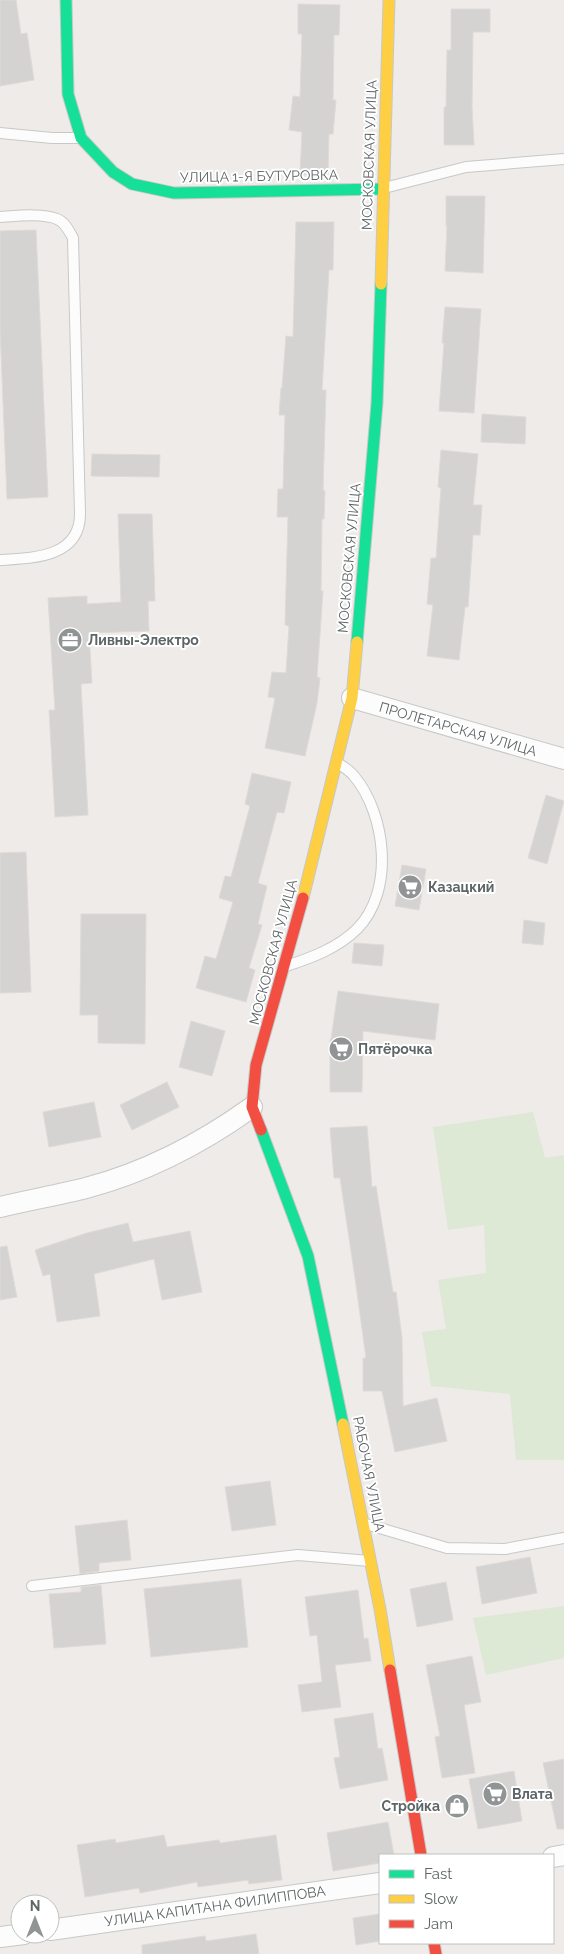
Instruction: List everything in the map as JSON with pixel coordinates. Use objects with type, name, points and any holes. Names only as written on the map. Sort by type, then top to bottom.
[{"type":"street","points":[[66,0],[68,94],[81,138]]},
{"type":"street","name":"МОСКОВСКАЯ УЛИЦА","points":[[252,1107],[256,1065],[285,967],[338,763],[352,698],[377,402],[389,0]]},
{"type":"street","name":"УЛИЦА 1-Я БУТУРОВКА","points":[[81,138],[113,172],[132,184],[152,190],[174,193],[216,193],[383,188]]},
{"type":"street","name":"ПРОЛЕТАРСКАЯ УЛИЦА","points":[[352,698],[564,759]]},
{"type":"street","points":[[0,1207],[88,1187],[146,1167],[196,1144],[252,1107]]},
{"type":"street","name":"РАБОЧАЯ УЛИЦА","points":[[252,1107],[308,1256],[322,1314],[380,1609],[420,1854]]},
{"type":"street","name":"УЛИЦА КАПИТАНА ФИЛИППОВА","points":[[60,1929],[379,1883]]},
{"type":"lane","points":[[0,133],[52,138],[81,138]]},
{"type":"lane","name":"УЛИЦА 1-Я БУТУРОВКА","points":[[383,188],[466,167],[564,159]]},
{"type":"lane","points":[[0,217],[34,216],[57,219],[69,230],[73,238],[80,514],[78,531],[73,539],[59,550],[34,558],[0,560]]},
{"type":"lane","points":[[285,967],[327,950],[358,929],[371,909],[380,884],[381,838],[375,814],[353,775],[338,763]]},
{"type":"lane","points":[[363,1523],[447,1548],[506,1549],[564,1538]]},
{"type":"lane","points":[[32,1586],[298,1556],[371,1561]]},
{"type":"green space","points":[[533,1112],[545,1158],[564,1155],[564,1460],[516,1460],[510,1394],[431,1386],[422,1332],[446,1329],[438,1280],[486,1273],[484,1225],[448,1230],[433,1127]]},
{"type":"green space","points":[[564,1606],[564,1658],[486,1675],[473,1618]]},
{"type":"building","points":[[0,0],[16,0],[21,34],[27,33],[34,80],[0,86]]},
{"type":"building","points":[[298,4],[340,5],[339,35],[334,35],[333,100],[336,100],[333,134],[329,134],[328,174],[300,175],[302,132],[289,130],[293,96],[300,97],[302,34],[298,34]]},
{"type":"building","points":[[451,9],[490,9],[490,32],[473,32],[472,107],[474,145],[444,145],[447,50],[451,50]]},
{"type":"building","points":[[446,196],[485,196],[483,273],[445,271]]},
{"type":"building","points":[[296,222],[334,222],[333,270],[329,270],[322,390],[326,390],[323,490],[325,491],[324,519],[322,519],[321,591],[323,591],[317,677],[320,678],[317,703],[305,756],[265,748],[275,698],[268,697],[272,672],[286,673],[289,626],[285,625],[288,517],[277,517],[278,489],[283,489],[285,415],[279,415],[286,336],[293,337]]},
{"type":"building","points":[[36,230],[48,497],[7,499],[0,329],[0,231]]},
{"type":"building","points":[[445,307],[481,309],[474,413],[439,411]]},
{"type":"building","points":[[482,414],[526,417],[525,444],[481,442]]},
{"type":"building","points":[[441,450],[478,454],[473,505],[482,505],[480,535],[473,535],[468,607],[465,607],[459,660],[427,656],[433,605],[427,604],[431,558],[436,558],[441,488],[438,487]]},
{"type":"building","points":[[92,454],[160,455],[159,477],[91,476]]},
{"type":"building","points":[[118,514],[152,514],[155,601],[148,601],[149,631],[89,633],[92,683],[81,684],[88,815],[55,817],[49,710],[55,710],[48,598],[87,596],[87,604],[121,602]]},
{"type":"building","points":[[252,773],[291,782],[284,813],[277,812],[258,883],[267,886],[258,924],[262,925],[249,968],[255,970],[246,1002],[196,988],[205,956],[216,959],[233,902],[219,898],[225,876],[231,877],[250,806],[245,804]]},
{"type":"building","points":[[546,795],[564,801],[547,864],[528,858]]},
{"type":"building","points":[[26,852],[31,992],[0,993],[0,853]]},
{"type":"building","points":[[402,865],[426,869],[419,910],[395,906]]},
{"type":"building","points":[[81,914],[146,914],[145,1044],[98,1043],[98,1015],[80,1015]]},
{"type":"building","points":[[524,920],[545,923],[543,945],[522,943]]},
{"type":"building","points":[[354,943],[384,945],[382,966],[352,963]]},
{"type":"building","points":[[338,991],[439,1004],[435,1040],[363,1031],[362,1092],[330,1092],[330,1039]]},
{"type":"building","points":[[191,1021],[225,1031],[212,1076],[179,1067]]},
{"type":"building","points":[[167,1082],[179,1107],[132,1130],[120,1105]]},
{"type":"building","points":[[94,1102],[101,1137],[49,1147],[43,1112]]},
{"type":"building","points":[[367,1126],[372,1187],[376,1186],[393,1292],[396,1292],[402,1338],[403,1406],[437,1398],[447,1441],[395,1452],[382,1391],[363,1391],[363,1358],[366,1358],[340,1178],[334,1178],[330,1128]]},
{"type":"building","points":[[128,1223],[133,1242],[190,1231],[202,1292],[162,1300],[154,1259],[94,1274],[100,1316],[57,1322],[50,1274],[43,1276],[35,1250],[87,1233]]},
{"type":"building","points":[[7,1246],[17,1297],[0,1300],[0,1247]]},
{"type":"building","points":[[270,1481],[276,1525],[232,1531],[225,1487]]},
{"type":"building","points":[[127,1520],[131,1560],[99,1563],[99,1571],[80,1574],[75,1526]]},
{"type":"building","points":[[530,1557],[537,1593],[482,1604],[476,1567]]},
{"type":"building","points":[[241,1579],[248,1647],[151,1657],[144,1589]]},
{"type":"building","points":[[446,1582],[453,1620],[417,1627],[410,1589]]},
{"type":"building","points":[[101,1585],[106,1644],[54,1648],[49,1594],[81,1592],[81,1587]]},
{"type":"building","points":[[358,1590],[364,1639],[368,1638],[371,1661],[335,1665],[341,1707],[302,1712],[298,1685],[322,1682],[317,1635],[310,1636],[305,1597]]},
{"type":"building","points":[[472,1656],[481,1702],[464,1705],[475,1773],[442,1778],[435,1737],[440,1736],[426,1665]]},
{"type":"building","points":[[373,1713],[378,1749],[382,1748],[388,1780],[340,1789],[334,1758],[340,1757],[334,1719]]},
{"type":"building","points":[[564,1759],[564,1829],[557,1829],[543,1763]]},
{"type":"building","name":"Влата","points":[[514,1771],[522,1821],[478,1829],[469,1779]]},
{"type":"building","points":[[388,1822],[394,1854],[379,1854],[379,1863],[333,1871],[327,1833]]},
{"type":"building","points":[[164,1835],[167,1847],[219,1840],[220,1843],[276,1835],[282,1880],[249,1884],[248,1880],[198,1887],[197,1882],[140,1893],[139,1888],[85,1897],[77,1845],[115,1839],[116,1843]]},
{"type":"building","points":[[379,1914],[379,1941],[356,1945],[353,1918]]},
{"type":"building","points":[[256,1934],[259,1954],[142,1954],[142,1945],[205,1936],[206,1941]]},
{"type":"traffic: fast","points":[[66,0],[68,94],[81,138],[113,172],[132,184],[174,193],[383,189]]},
{"type":"traffic: fast","points":[[357,642],[377,403],[381,284]]},
{"type":"traffic: fast","points":[[261,1130],[308,1256],[343,1424]]},
{"type":"traffic: slow","points":[[381,284],[389,0]]},
{"type":"traffic: slow","points":[[303,898],[352,698],[357,642]]},
{"type":"traffic: slow","points":[[343,1424],[380,1609],[390,1670]]},
{"type":"traffic: jam","points":[[261,1130],[252,1107],[256,1065],[303,898]]},
{"type":"traffic: jam","points":[[390,1670],[421,1854]]},
{"type":"traffic: jam","points":[[434,1944],[436,1954]]},
{"type":"place","name":"Ливны-Электро","points":[[70,640]]},
{"type":"place","name":"Казацкий","points":[[410,887]]},
{"type":"place","name":"Пятёрочка","points":[[341,1049]]},
{"type":"place","name":"Влата","points":[[495,1794]]},
{"type":"place","name":"Стройка","points":[[457,1806]]}]
